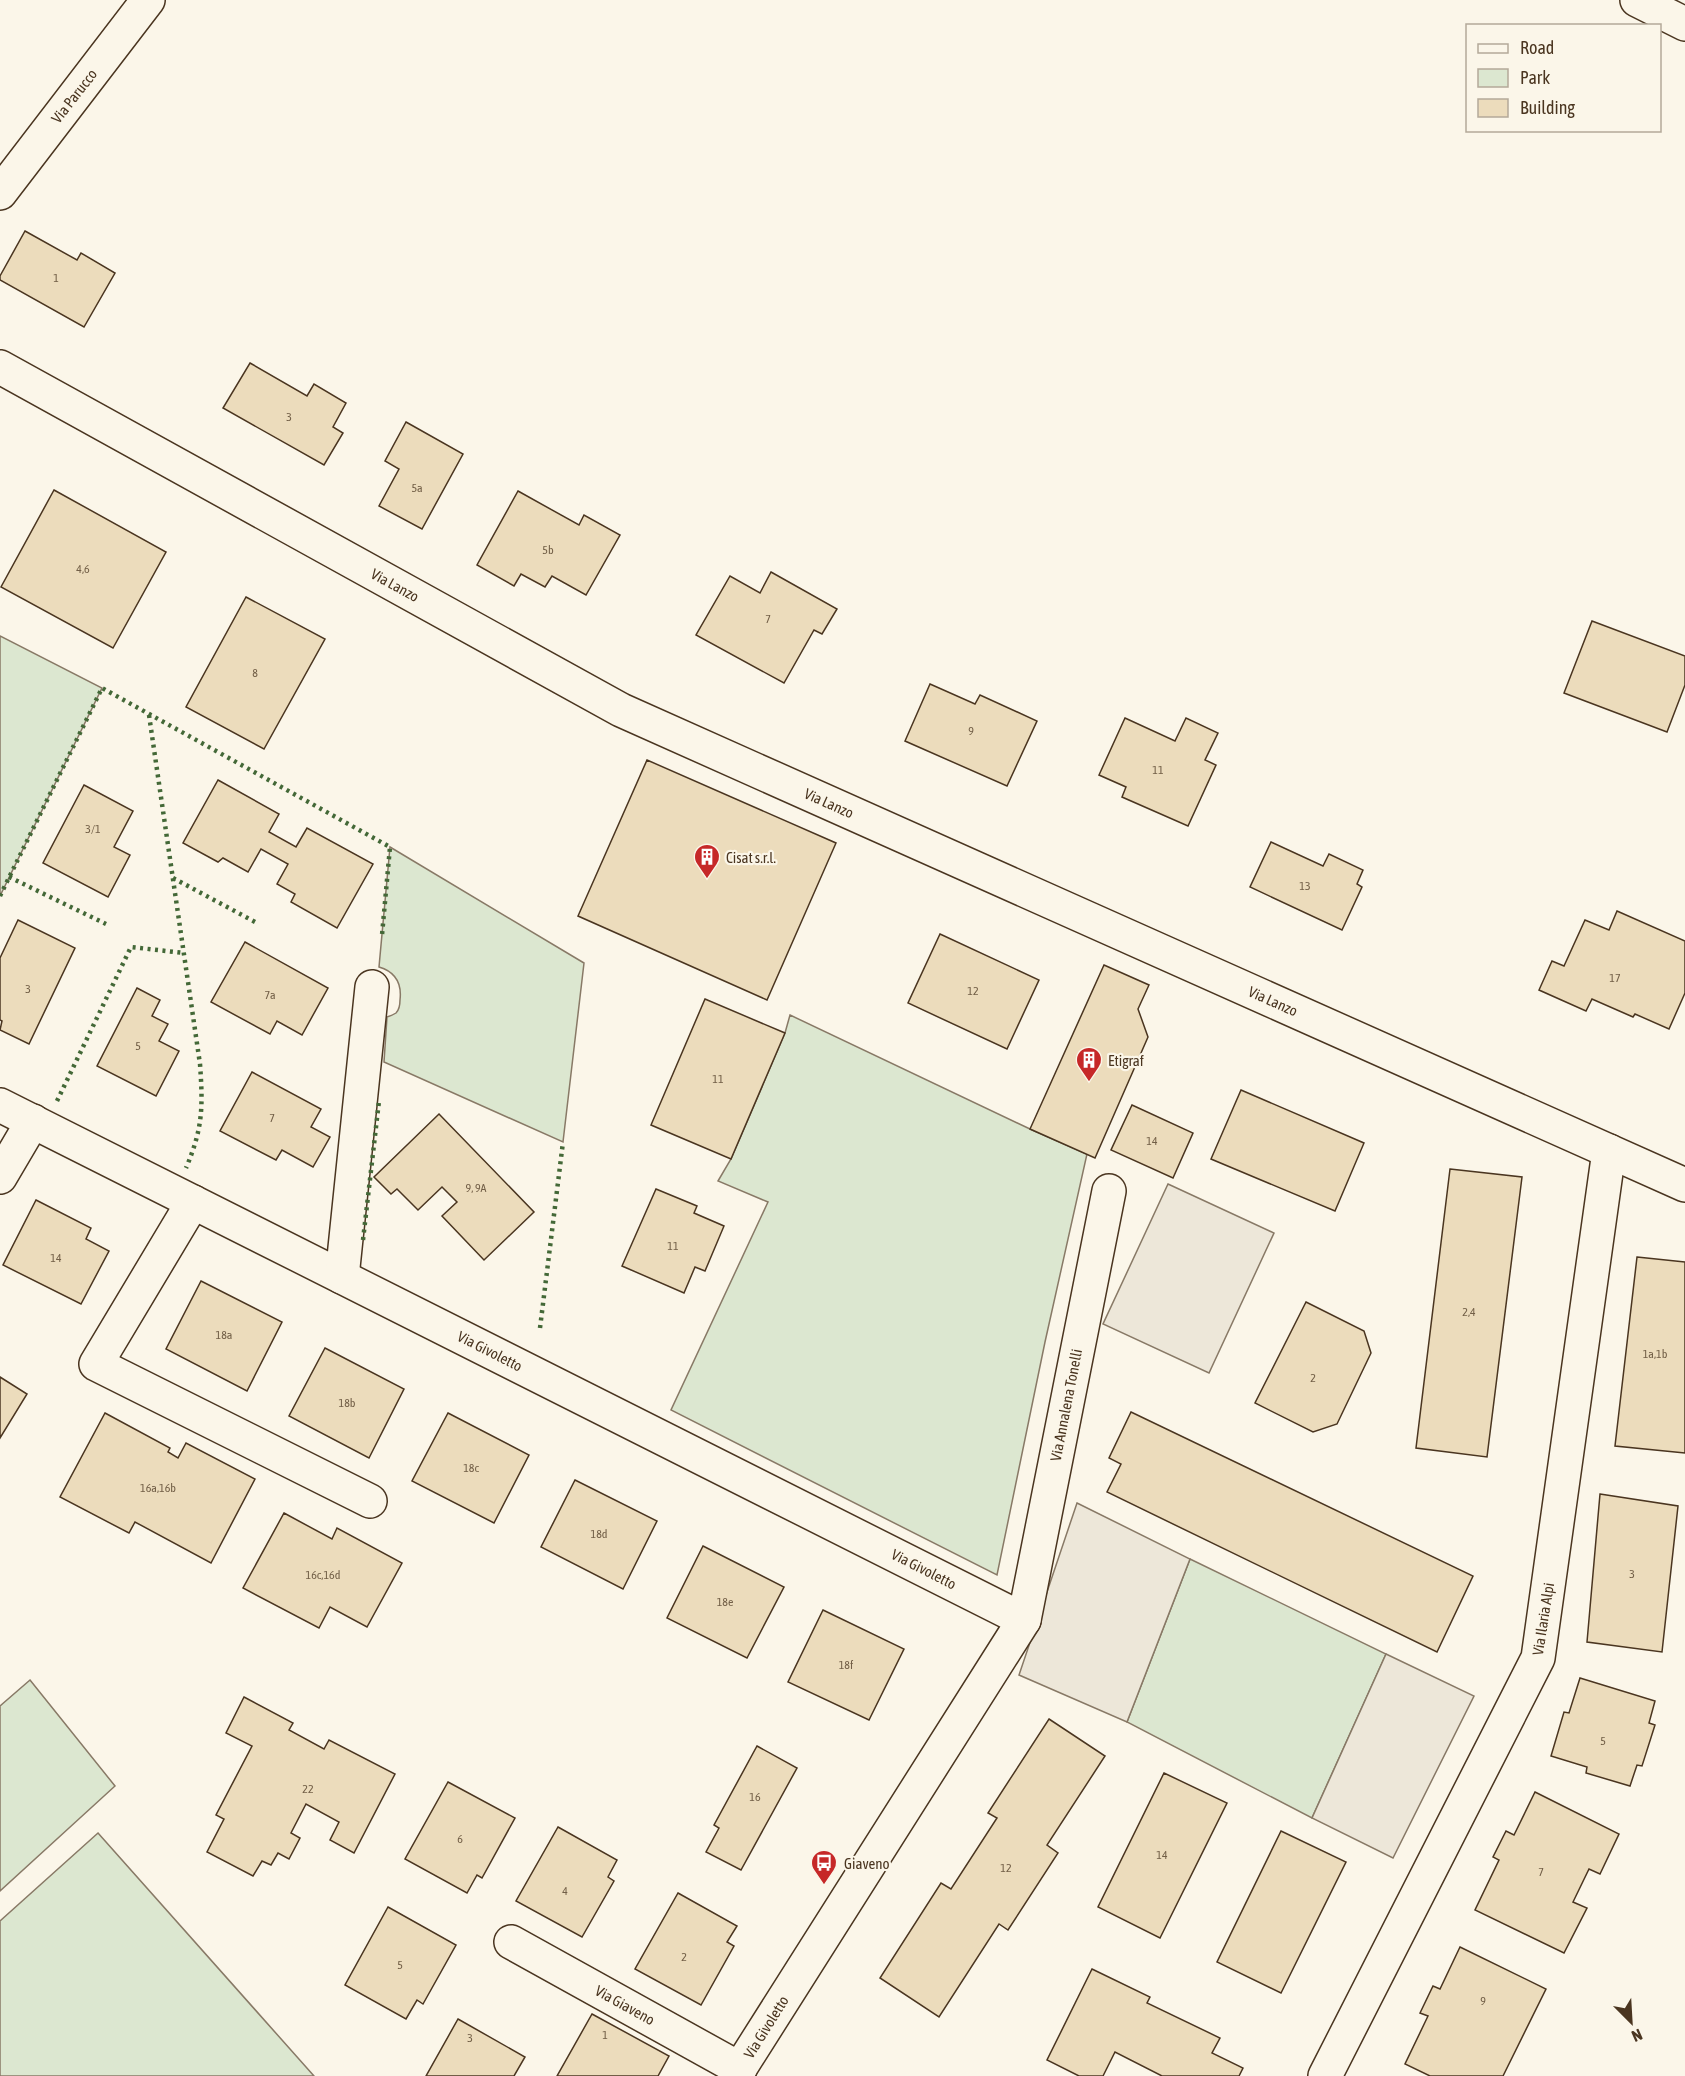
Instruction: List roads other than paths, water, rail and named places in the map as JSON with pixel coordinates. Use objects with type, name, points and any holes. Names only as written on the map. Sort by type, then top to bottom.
[{"type":"street","name":"Via Parucco","points":[[0,193],[148,0]]},
{"type":"street","points":[[1637,0],[1685,24]]},
{"type":"street","name":"Via Lanzo","points":[[0,367],[621,710],[1685,1185]]},
{"type":"street","points":[[342,1277],[372,987]]},
{"type":"street","name":"Via Givoletto","points":[[0,1105],[1024,1620],[737,2072]]},
{"type":"street","points":[[0,1177],[33,1121]]},
{"type":"street","name":"Via Ilaria Alpi","points":[[1325,2076],[1538,1658],[1609,1151]]},
{"type":"street","name":"Via Annalena Tonelli","points":[[1024,1620],[1109,1191]]},
{"type":"street","points":[[194,1202],[96,1364],[370,1501]]},
{"type":"street","name":"Via Giaveno","points":[[511,1942],[737,2072]]},
{"type":"place","name":"Cisat s.r.l.","points":[[707,880]]},
{"type":"place","name":"Etigraf","points":[[1089,1083]]},
{"type":"place","name":"Giaveno","points":[[824,1886]]}]
